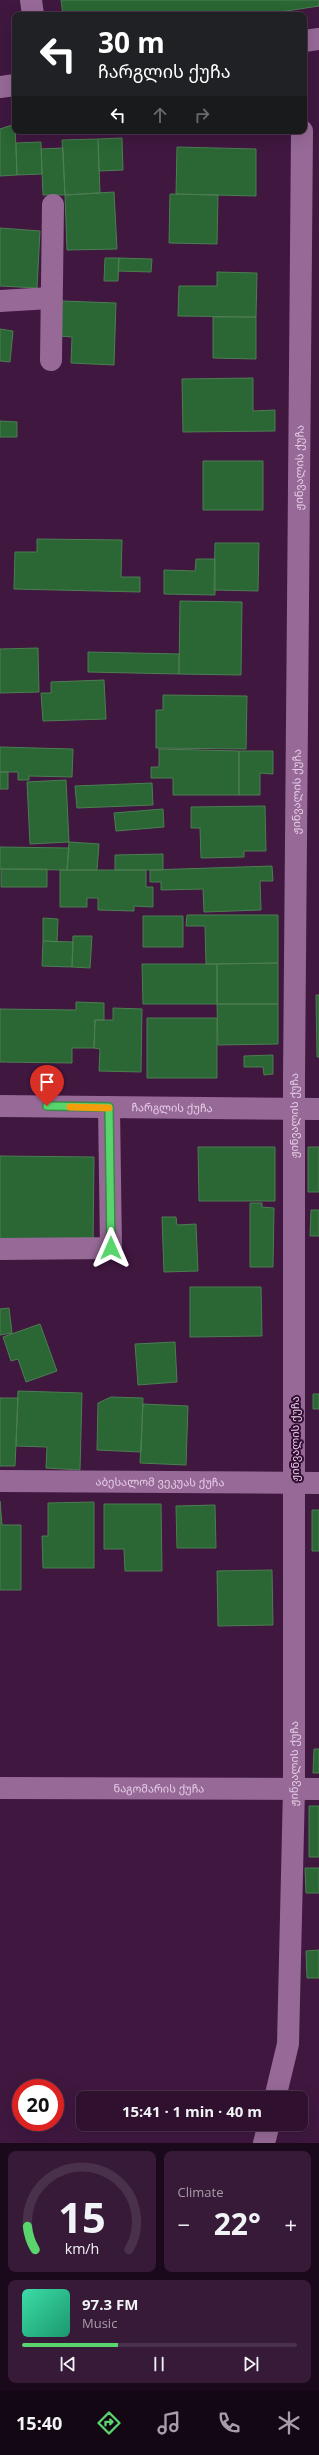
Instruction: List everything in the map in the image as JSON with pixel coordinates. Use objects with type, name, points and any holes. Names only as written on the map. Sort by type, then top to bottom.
[{"type":"street","points":[[31,0],[33,12]]},
{"type":"street","points":[[307,41],[319,39]]},
{"type":"street","points":[[0,87],[12,85]]},
{"type":"street","name":"ჟინვალის ქუჩა","points":[[277,2091],[288,2044],[294,1788],[294,1109],[302,134]]},
{"type":"street","points":[[51,360],[50,298],[53,204]]},
{"type":"street","points":[[0,301],[50,298]]},
{"type":"street","name":"ჩარგლის ქუჩა","points":[[0,1106],[319,1109]]},
{"type":"street","points":[[0,1249],[111,1248],[109,1107]]},
{"type":"street","name":"აბესალომ ვეკუას ქუჩა","points":[[0,1481],[319,1483]]},
{"type":"street","name":"ნაგომარის ქუჩა","points":[[0,1788],[319,1789]]},
{"type":"street","points":[[264,2143],[267,2131]]},
{"type":"building","points":[[61,0],[319,0],[319,6],[280,12],[63,12]]},
{"type":"building","points":[[12,125],[12,134],[15,134],[17,175],[0,176],[0,129]]},
{"type":"building","points":[[122,138],[123,170],[99,171],[98,139]]},
{"type":"building","points":[[98,139],[100,193],[65,195],[62,140]]},
{"type":"building","points":[[41,142],[42,174],[17,175],[16,143]]},
{"type":"building","points":[[177,147],[256,149],[256,196],[176,194]]},
{"type":"building","points":[[63,148],[65,195],[43,195],[41,149]]},
{"type":"building","points":[[114,192],[117,249],[67,250],[65,195]]},
{"type":"building","points":[[170,194],[218,195],[217,244],[169,243]]},
{"type":"building","points":[[0,228],[40,231],[37,288],[0,286]]},
{"type":"building","points":[[105,258],[119,258],[118,281],[104,281]]},
{"type":"building","points":[[119,258],[152,259],[151,272],[118,271]]},
{"type":"building","points":[[217,272],[257,273],[256,317],[178,316],[179,286],[217,286]]},
{"type":"building","points":[[62,301],[116,303],[114,365],[71,363],[72,337],[60,336]]},
{"type":"building","points":[[213,317],[256,317],[256,359],[213,358]]},
{"type":"building","points":[[0,329],[13,331],[10,362],[0,361]]},
{"type":"building","points":[[253,378],[253,411],[275,410],[275,431],[183,432],[182,379]]},
{"type":"building","points":[[0,421],[17,422],[17,437],[0,437]]},
{"type":"building","points":[[203,461],[263,461],[263,510],[203,510]]},
{"type":"building","points":[[37,539],[122,540],[121,577],[140,577],[140,592],[14,589],[15,552],[37,552]]},
{"type":"building","points":[[215,543],[259,543],[258,591],[214,590]]},
{"type":"building","points":[[196,559],[215,559],[215,595],[164,594],[164,570],[195,571]]},
{"type":"building","points":[[180,601],[242,602],[241,675],[179,674]]},
{"type":"building","points":[[38,648],[39,692],[0,693],[0,649]]},
{"type":"building","points":[[88,652],[179,654],[179,674],[88,672]]},
{"type":"building","points":[[104,680],[106,719],[43,721],[41,693],[51,693],[51,682]]},
{"type":"building","points":[[163,695],[247,696],[246,749],[156,748],[156,710],[163,710]]},
{"type":"building","points":[[0,747],[73,749],[72,777],[29,776],[29,780],[18,780],[18,772],[0,772]]},
{"type":"building","points":[[159,749],[239,751],[239,795],[173,795],[173,778],[151,778],[151,767],[159,767]]},
{"type":"building","points":[[239,751],[273,751],[273,774],[260,773],[260,795],[239,795]]},
{"type":"building","points":[[0,772],[8,772],[8,789],[0,789]]},
{"type":"building","points":[[66,780],[69,842],[30,844],[27,782]]},
{"type":"building","points":[[152,783],[153,805],[77,808],[75,786]]},
{"type":"building","points":[[265,806],[266,851],[244,851],[244,857],[201,858],[200,828],[191,828],[191,807]]},
{"type":"building","points":[[163,809],[164,827],[116,831],[114,813]]},
{"type":"building","points":[[69,842],[99,844],[97,870],[67,870]]},
{"type":"building","points":[[0,847],[69,848],[67,870],[0,869]]},
{"type":"building","points":[[163,854],[163,870],[115,870],[115,855]]},
{"type":"building","points":[[272,866],[273,881],[260,881],[261,910],[204,912],[203,889],[161,890],[161,882],[150,882],[150,870]]},
{"type":"building","points":[[1,869],[47,869],[47,887],[1,887]]},
{"type":"building","points":[[60,870],[146,870],[146,887],[153,887],[153,907],[134,906],[134,911],[98,910],[98,898],[87,898],[87,907],[60,907]]},
{"type":"building","points":[[187,915],[278,915],[278,963],[206,964],[205,926],[186,926]]},
{"type":"building","points":[[143,916],[183,916],[183,947],[143,947]]},
{"type":"building","points":[[43,918],[58,919],[57,942],[43,941]]},
{"type":"building","points":[[73,936],[92,936],[90,968],[72,967]]},
{"type":"building","points":[[43,941],[73,942],[72,967],[42,966]]},
{"type":"building","points":[[278,963],[278,1004],[217,1004],[217,964]]},
{"type":"building","points":[[142,964],[217,964],[217,1004],[143,1004]]},
{"type":"building","points":[[316,995],[319,995],[319,1057],[317,1057]]},
{"type":"building","points":[[76,1002],[104,1003],[104,1020],[95,1020],[94,1048],[72,1048],[72,1063],[0,1062],[0,1009],[76,1010]]},
{"type":"building","points":[[217,1004],[278,1004],[278,1044],[218,1045]]},
{"type":"building","points":[[113,1008],[142,1009],[141,1072],[99,1071],[100,1049],[94,1048],[95,1020],[113,1020]]},
{"type":"building","points":[[147,1018],[217,1018],[217,1078],[147,1078]]},
{"type":"building","points":[[273,1055],[273,1074],[264,1075],[263,1067],[244,1067],[244,1056]]},
{"type":"building","points":[[198,1147],[275,1147],[275,1201],[199,1201]]},
{"type":"building","points":[[308,1147],[319,1147],[319,1192],[308,1192]]},
{"type":"building","points":[[0,1156],[94,1157],[93,1245],[0,1245]]},
{"type":"building","points":[[250,1203],[262,1203],[262,1207],[274,1208],[273,1267],[250,1267]]},
{"type":"building","points":[[311,1210],[319,1210],[319,1236],[310,1236]]},
{"type":"building","points":[[162,1217],[176,1217],[177,1225],[196,1224],[198,1271],[164,1272]]},
{"type":"building","points":[[190,1287],[261,1287],[262,1336],[190,1337]]},
{"type":"building","points":[[9,1308],[12,1333],[0,1335],[0,1309]]},
{"type":"building","points":[[40,1324],[57,1371],[26,1382],[18,1359],[11,1361],[3,1337]]},
{"type":"building","points":[[175,1342],[177,1382],[138,1385],[135,1344]]},
{"type":"building","points":[[18,1391],[82,1393],[80,1470],[46,1468],[47,1447],[16,1446]]},
{"type":"building","points":[[313,1394],[319,1394],[319,1409],[313,1409]]},
{"type":"building","points":[[111,1397],[143,1398],[141,1452],[97,1450],[98,1403]]},
{"type":"building","points":[[0,1398],[18,1398],[15,1466],[0,1466]]},
{"type":"building","points":[[143,1404],[188,1406],[186,1465],[140,1463]]},
{"type":"building","points":[[0,1501],[2,1525],[21,1525],[21,1590],[0,1590]]},
{"type":"building","points":[[94,1502],[94,1568],[43,1568],[42,1536],[48,1536],[48,1503]]},
{"type":"building","points":[[104,1504],[161,1504],[162,1571],[125,1571],[124,1549],[104,1549]]},
{"type":"building","points":[[215,1505],[216,1548],[177,1548],[176,1506]]},
{"type":"building","points":[[312,1510],[319,1510],[319,1551],[312,1551]]},
{"type":"building","points":[[272,1570],[273,1625],[218,1626],[217,1571]]},
{"type":"building","points":[[314,1749],[319,1749],[319,1773],[313,1773]]},
{"type":"building","points":[[309,1806],[319,1806],[319,1857],[309,1857]]},
{"type":"building","points":[[305,1868],[319,1868],[319,1893],[306,1893]]},
{"type":"building","points":[[319,1950],[319,1978],[307,1978],[306,1951]]},
{"type":"slow traffic","points":[[70,1107],[109,1108]]},
{"type":"route","points":[[47,1106],[109,1107],[111,1248]]}]
